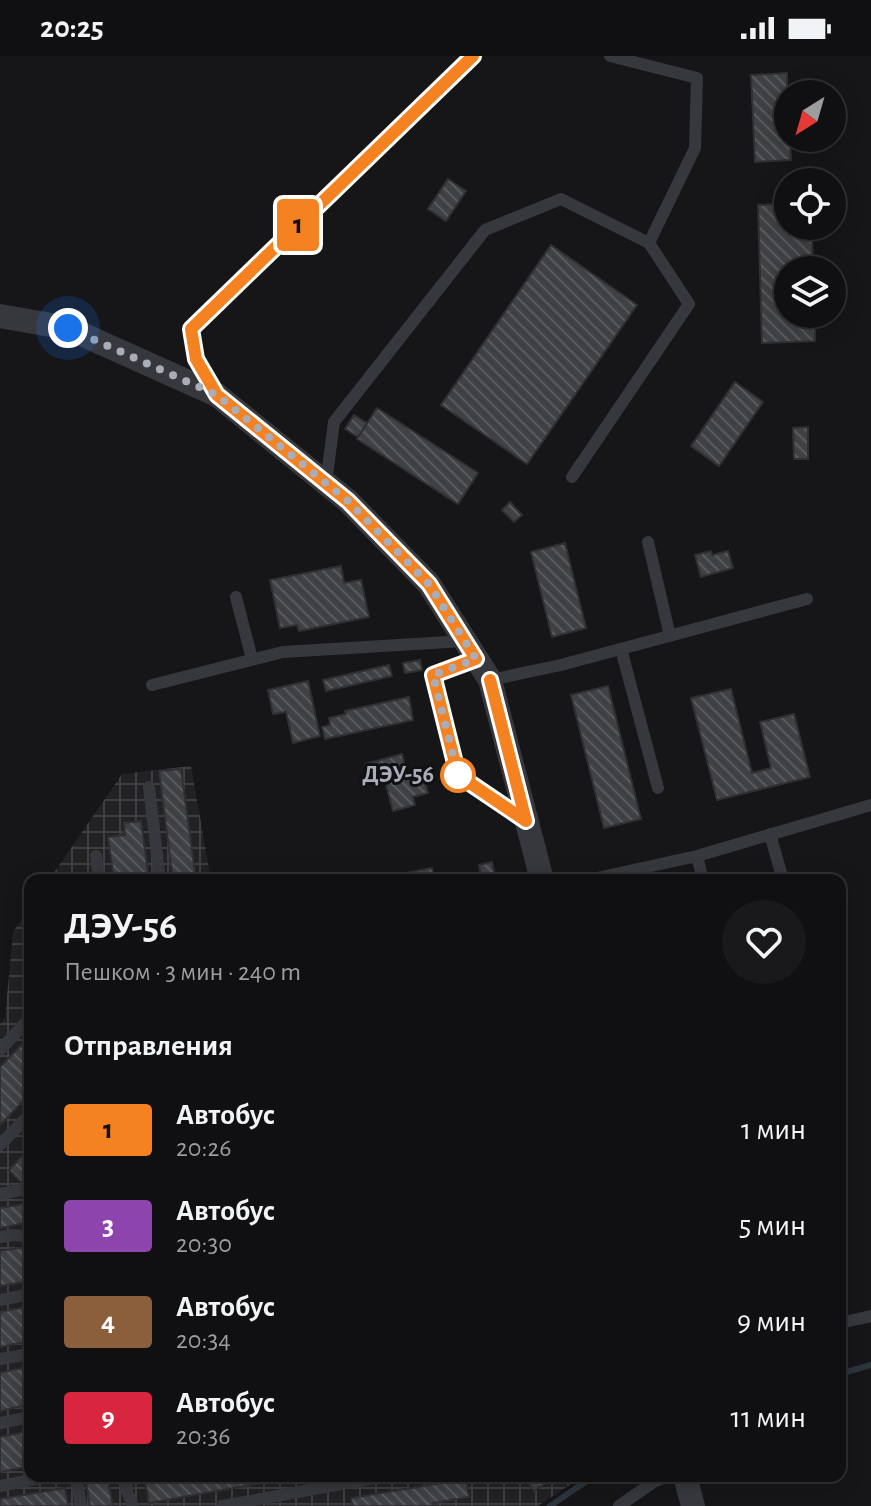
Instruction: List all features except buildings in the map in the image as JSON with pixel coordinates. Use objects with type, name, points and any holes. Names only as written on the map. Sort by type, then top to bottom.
[{"type":"street","points":[[0,316],[68,328],[217,395],[348,501],[429,584],[490,680],[540,874]]},
{"type":"street","points":[[687,1482],[693,1506]]},
{"type":"lane","points":[[217,395],[196,359],[191,329],[473,56]]},
{"type":"lane","points":[[610,56],[697,78],[695,148],[649,243]]},
{"type":"lane","points":[[326,483],[334,422],[485,230],[561,199],[649,243],[689,304],[572,477]]},
{"type":"lane","points":[[648,542],[670,636]]},
{"type":"lane","points":[[236,597],[252,659]]},
{"type":"lane","points":[[490,680],[561,665],[807,599]]},
{"type":"lane","points":[[621,649],[658,788]]},
{"type":"lane","points":[[152,685],[283,652],[471,650]]},
{"type":"lane","points":[[471,650],[433,675],[458,775],[526,821]]},
{"type":"lane","points":[[149,787],[159,874]]},
{"type":"lane","points":[[615,874],[697,856],[871,805]]},
{"type":"lane","points":[[770,834],[781,874]]},
{"type":"lane","points":[[96,856],[98,874]]},
{"type":"lane","points":[[697,856],[702,874]]},
{"type":"lane","points":[[0,1050],[24,1024]]},
{"type":"lane","points":[[0,1145],[24,1120]]},
{"type":"lane","points":[[0,1194],[24,1189]]},
{"type":"lane","points":[[0,1237],[24,1236]]},
{"type":"lane","points":[[0,1300],[24,1295]]},
{"type":"lane","points":[[846,1322],[871,1316]]},
{"type":"lane","points":[[0,1359],[24,1355]]},
{"type":"lane","points":[[0,1423],[24,1418]]},
{"type":"lane","points":[[0,1486],[24,1481]]},
{"type":"lane","points":[[77,1482],[81,1506]]},
{"type":"lane","points":[[127,1482],[126,1489],[133,1506]]},
{"type":"lane","points":[[222,1506],[352,1482]]},
{"type":"lane","points":[[619,1506],[654,1482]]},
{"type":"shaded area","points":[[191,766],[210,874],[53,874],[122,774]]},
{"type":"shaded area","points":[[24,916],[24,1482],[574,1482],[538,1506],[0,1506],[0,1024],[5,1018],[13,932]]},
{"type":"waterway","points":[[846,1372],[871,1365]]},
{"type":"waterway","points":[[550,1506],[585,1482]]},
{"type":"bus line","name":"1","points":[[473,56],[191,329],[196,359],[217,395],[348,501],[429,584],[476,659],[433,675],[458,775],[526,821],[490,680]]},
{"type":"place","name":"ДЭУ-56","points":[[458,775]]},
{"type":"route","points":[[68,328],[217,395],[348,501],[429,584],[476,659],[433,675],[458,775]]}]
